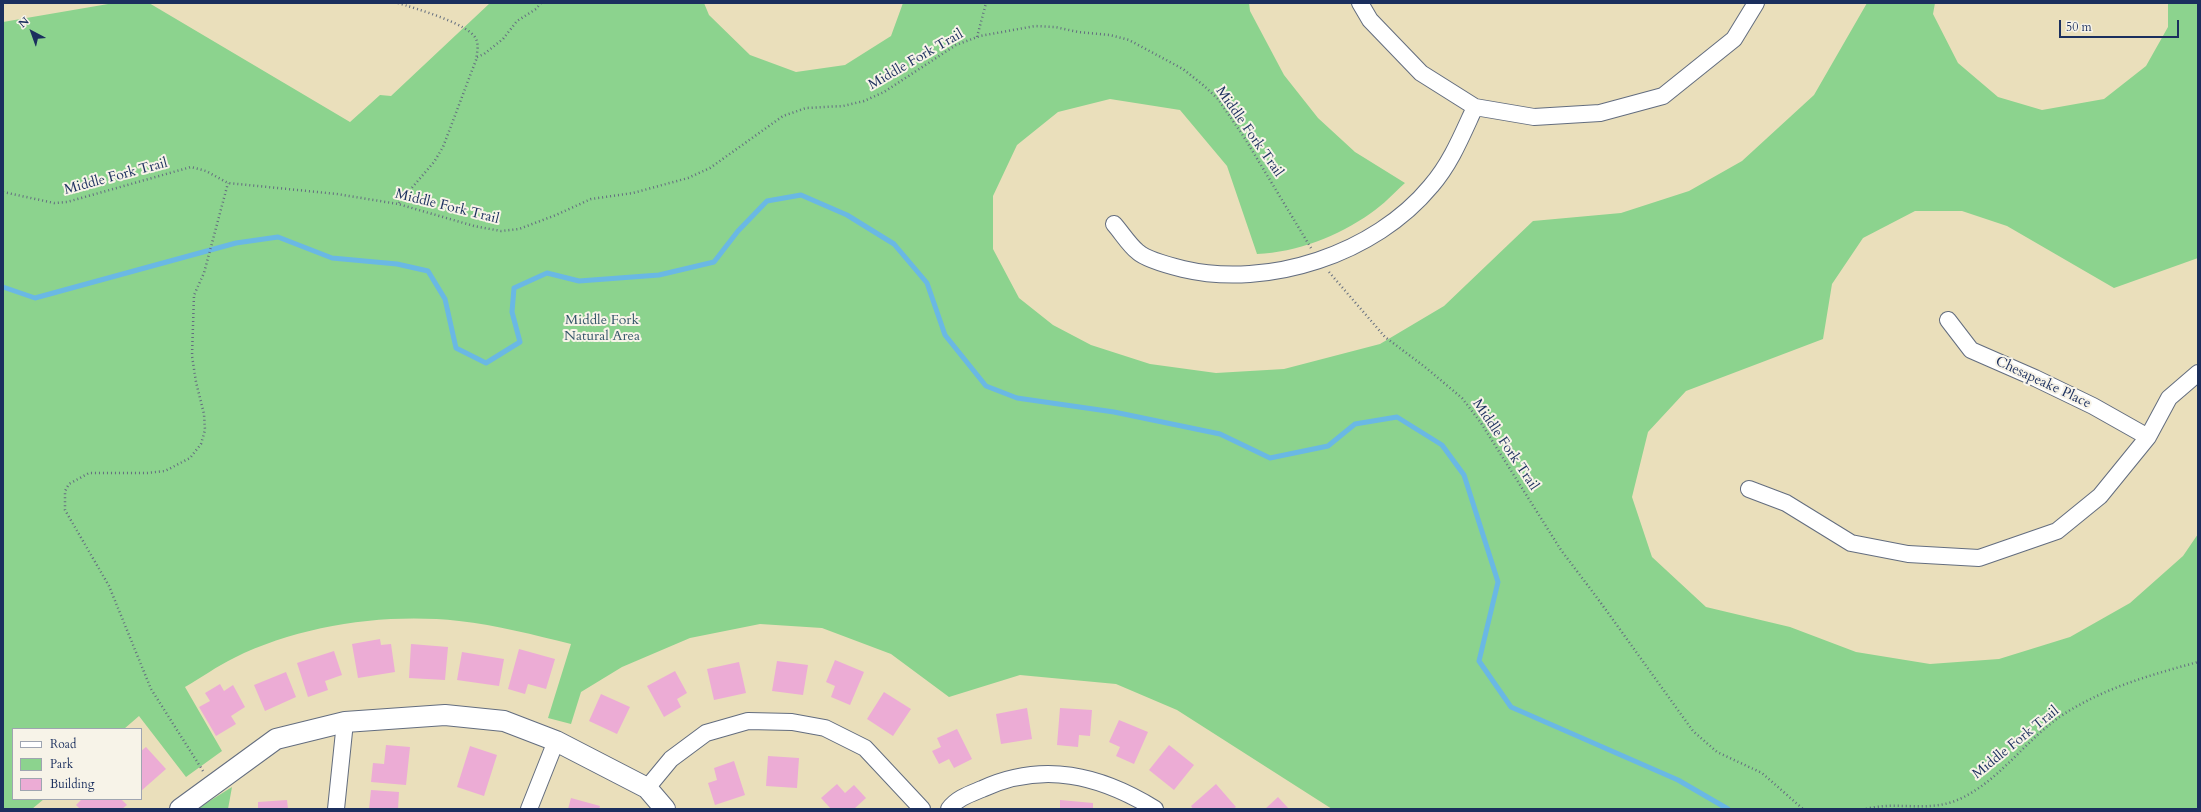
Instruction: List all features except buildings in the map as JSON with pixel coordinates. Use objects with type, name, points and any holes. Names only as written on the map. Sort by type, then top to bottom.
[{"type":"street","points":[[1360,3],[1370,20],[1422,73],[1475,107],[1534,117],[1600,113],[1663,96],[1734,39],[1756,3]]},
{"type":"street","points":[[1114,224],[1138,252],[1171,266],[1204,274],[1238,275],[1282,270],[1320,260],[1362,242],[1401,215],[1431,187],[1453,155],[1475,107]]},
{"type":"street","name":"Chesapeake Place","points":[[1948,320],[1971,350],[2042,381],[2148,437]]},
{"type":"street","points":[[1749,489],[1786,503],[1851,543],[1908,554],[1979,558],[2057,531],[2100,496],[2148,437],[2169,398],[2198,373]]},
{"type":"street","points":[[180,809],[276,739],[345,722],[445,716],[504,721],[556,741],[647,788],[665,809]]},
{"type":"street","points":[[336,809],[345,722]]},
{"type":"street","points":[[647,788],[671,759],[706,733],[748,722],[792,722],[825,728],[865,748],[922,809]]},
{"type":"street","points":[[529,809],[556,741]]},
{"type":"street","points":[[949,809],[954,801],[1001,780],[1044,772],[1083,776],[1132,794],[1155,809]]},
{"type":"path","points":[[398,3],[465,27],[476,39],[478,47],[476,57],[443,147],[434,162],[398,204]]},
{"type":"path","points":[[476,57],[484,54],[503,39],[517,21],[536,9],[541,3]]},
{"type":"path","points":[[977,37],[986,3]]},
{"type":"path","name":"Middle Fork Trail","points":[[3,192],[54,203],[67,202],[191,167],[206,170],[228,183],[337,194],[398,204],[474,226],[502,231],[519,229],[556,216],[591,199],[633,193],[688,178],[710,168],[783,116],[806,108],[843,106],[864,102],[884,92],[956,45],[977,37],[1035,26],[1055,27],[1078,32],[1110,35],[1129,40],[1183,69],[1218,99],[1275,187],[1303,238],[1320,260],[1385,337],[1425,367],[1466,404],[1481,423],[1561,550],[1598,598],[1692,731],[1717,752],[1762,773],[1803,809]]},
{"type":"path","points":[[212,785],[151,689],[109,586],[65,510],[65,490],[69,484],[89,473],[147,473],[165,471],[190,458],[201,444],[205,430],[204,414],[196,382],[192,356],[194,295],[204,273],[228,183]]},
{"type":"path","name":"Middle Fork Trail","points":[[1866,809],[1881,805],[1921,808],[1955,801],[1970,793],[2005,768],[2037,735],[2060,717],[2115,688],[2198,662]]},
{"type":"green space","name":"Middle Fork Natural Area","points":[[114,3],[149,3],[350,122],[380,95],[391,96],[490,3],[704,3],[709,15],[750,55],[796,72],[845,65],[891,36],[903,3],[1249,3],[1250,11],[1284,75],[1318,118],[1355,152],[1405,183],[1375,210],[1358,222],[1316,242],[1287,250],[1257,254],[1227,166],[1180,110],[1110,99],[1058,112],[1017,145],[993,196],[993,249],[1019,298],[1053,325],[1091,345],[1150,364],[1216,373],[1284,369],[1380,344],[1444,306],[1533,221],[1621,213],[1689,191],[1742,161],[1814,95],[1867,3],[1935,3],[1933,14],[1958,63],[1998,97],[2042,110],[2104,99],[2146,66],[2168,27],[2168,3],[2198,3],[2198,258],[2114,288],[2007,226],[1962,211],[1915,211],[1863,238],[1832,284],[1823,339],[1686,391],[1648,432],[1632,497],[1652,557],[1706,607],[1790,627],[1856,652],[1930,664],[1999,659],[2070,637],[2130,603],[2183,556],[2198,534],[2198,809],[1332,809],[1177,710],[1116,684],[1020,675],[949,697],[891,654],[822,628],[760,624],[690,638],[622,667],[581,692],[571,724],[548,718],[571,644],[487,625],[431,619],[402,619],[373,620],[344,624],[287,637],[234,658],[185,687],[222,751],[186,777],[139,716],[125,728],[12,728],[12,800],[43,800],[32,809],[3,809],[3,22]]},
{"type":"green space","points":[[232,787],[228,809],[197,809],[200,807]]},
{"type":"waterway","points":[[3,287],[35,298],[236,243],[278,237],[332,258],[397,264],[428,271],[445,299],[456,348],[486,363],[520,342],[512,312],[514,288],[547,273],[579,281],[659,275],[714,262],[738,231],[767,201],[801,195],[847,215],[894,244],[927,283],[945,335],[986,386],[1017,398],[1114,412],[1220,434],[1270,458],[1328,446],[1355,424],[1397,417],[1442,445],[1464,475],[1498,582],[1479,661],[1511,707],[1678,780],[1728,809]]}]
